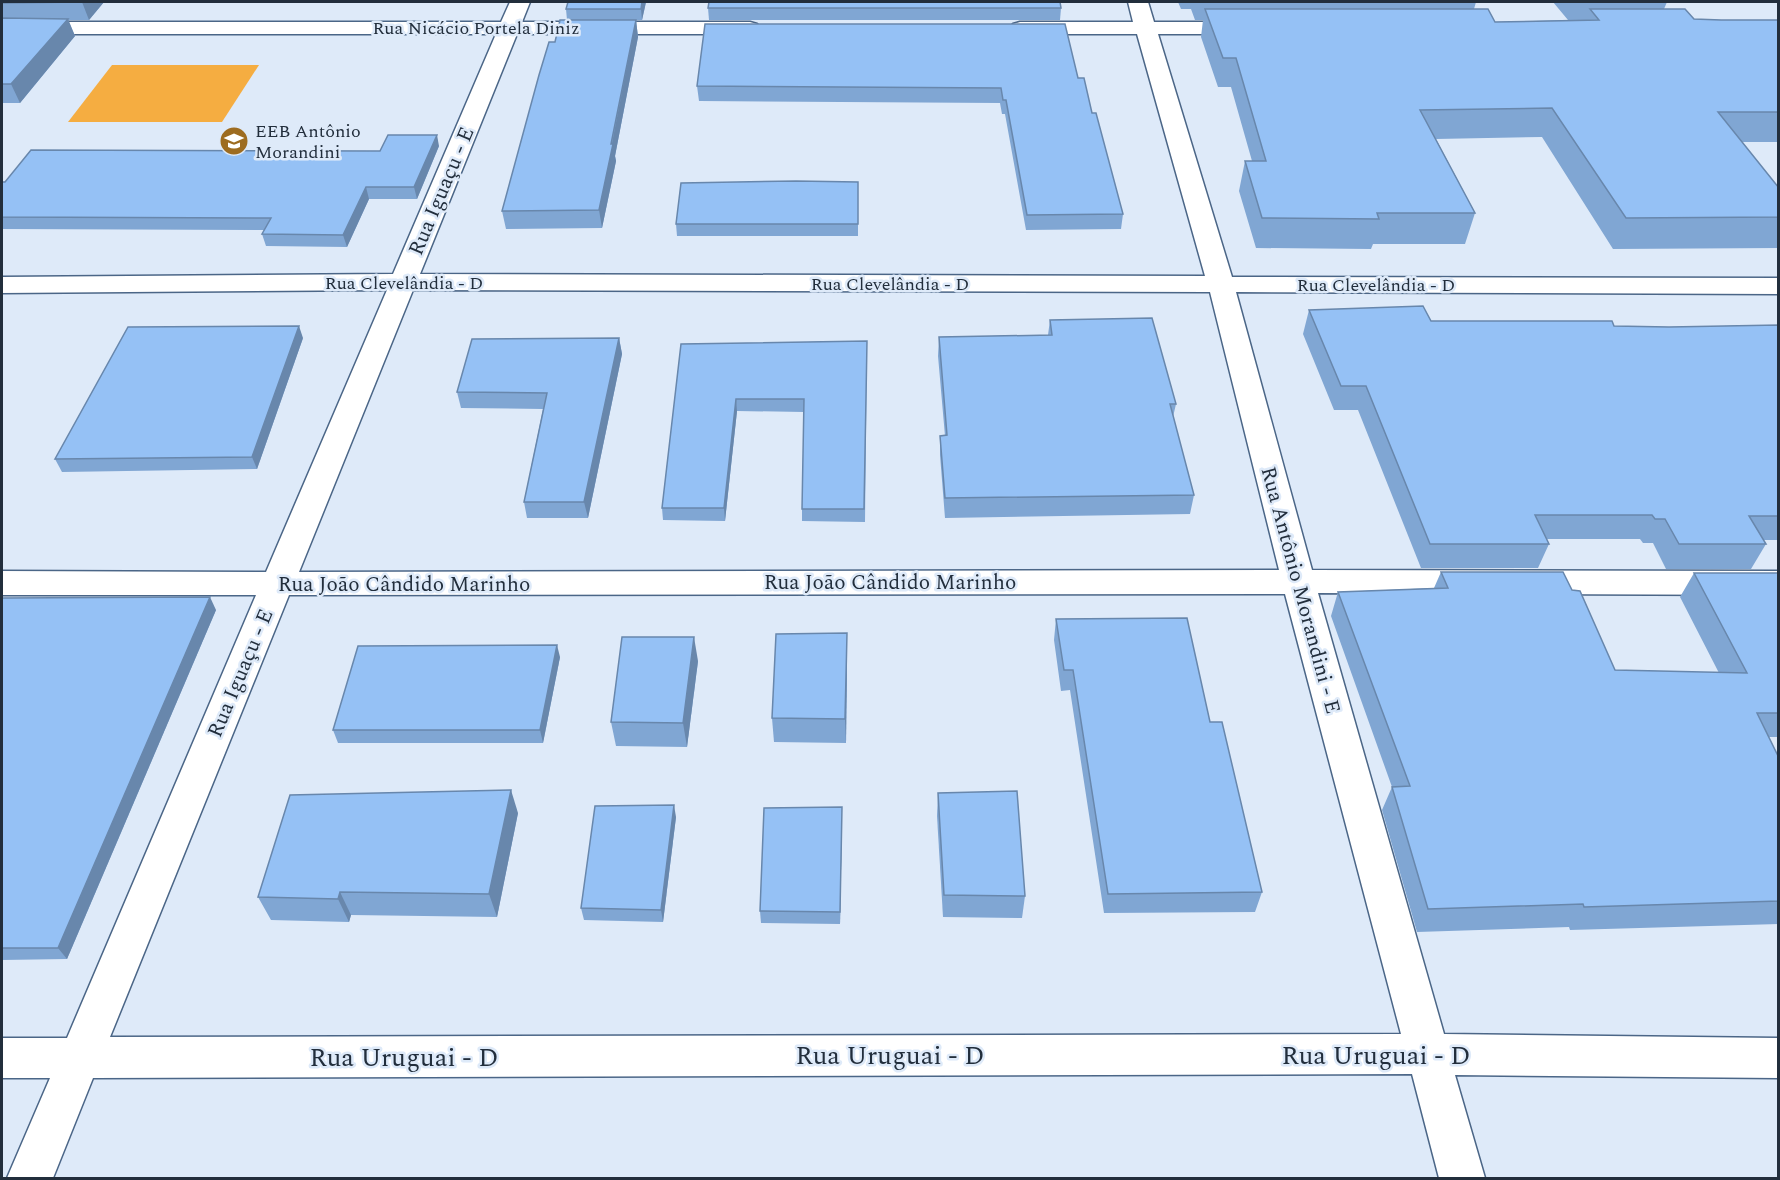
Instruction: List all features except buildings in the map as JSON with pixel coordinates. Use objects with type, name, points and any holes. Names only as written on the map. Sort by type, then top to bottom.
[{"type":"street","name":"Rua Nicácio Portela Diniz","points":[[2,28],[514,15],[772,28]]},
{"type":"street","name":"Rua Iguaçu - E","points":[[30,1179],[514,15]]},
{"type":"street","points":[[999,28],[1142,15],[1267,28]]},
{"type":"street","name":"Rua Antônio Morandini - E","points":[[1142,15],[1221,285],[1298,580],[1462,1179]]},
{"type":"street","name":"Rua Clevelândia - D","points":[[2,285],[403,282],[1779,286]]},
{"type":"street","name":"Rua João Cândido Marinho","points":[[2,583],[1298,580],[1779,583]]},
{"type":"street","name":"Rua Uruguai - D","points":[[2,1058],[1428,1054],[1779,1058]]},
{"type":"shaded area","points":[[112,65],[259,65],[222,122],[68,122]]},
{"type":"place","name":"EEB Antônio Morandini","points":[[234,141]]}]
